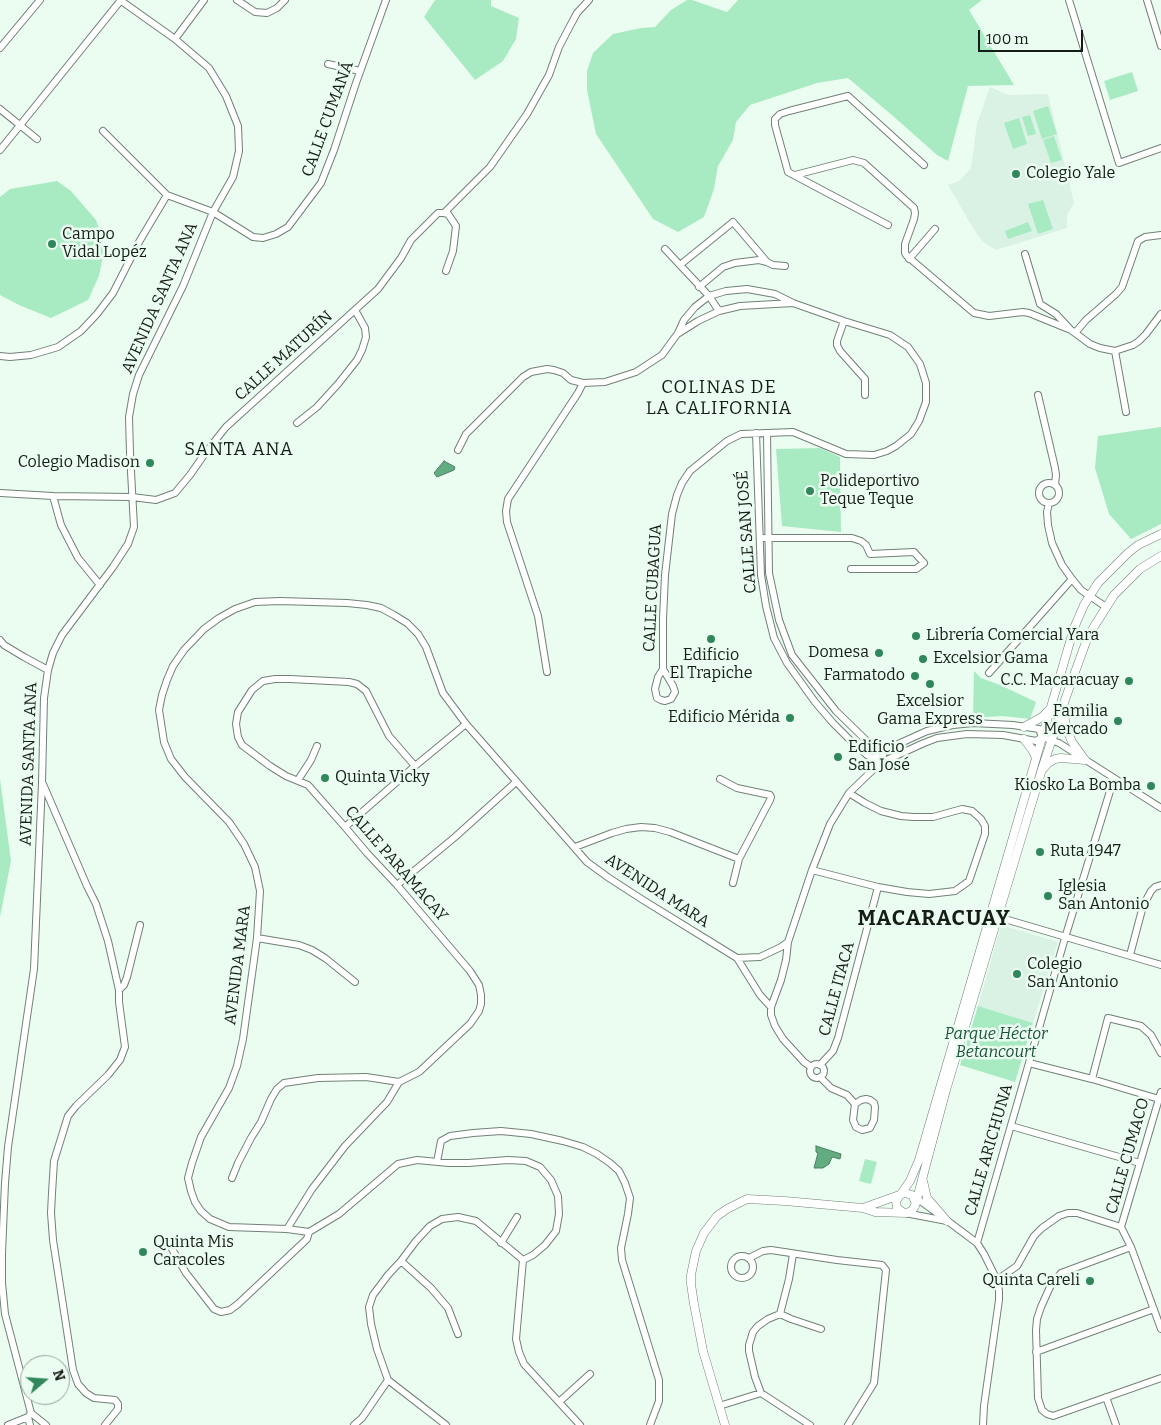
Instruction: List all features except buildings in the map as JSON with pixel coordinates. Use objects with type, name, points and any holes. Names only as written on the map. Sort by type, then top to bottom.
[{"type":"street","points":[[0,48],[40,0]]},
{"type":"street","points":[[0,150],[121,0]]},
{"type":"street","name":"AVENIDA SANTA ANA","points":[[30,1425],[30,1415],[4,1306],[2,1283],[8,1147],[34,970],[44,698],[48,670],[53,653],[62,634],[100,585],[128,544],[134,527],[130,417],[133,394],[139,375],[183,286],[213,212],[233,177],[239,151],[238,126],[226,96],[209,68],[121,0]]},
{"type":"street","points":[[175,40],[204,0]]},
{"type":"street","points":[[236,0],[255,12],[266,13],[277,8],[285,0]]},
{"type":"street","name":"CALLE CUMANÁ","points":[[103,131],[167,195],[213,212],[253,237],[263,238],[276,234],[288,227],[321,182],[386,0]]},
{"type":"street","name":"CALLE MATURÍN","points":[[0,492],[52,496],[132,497],[156,500],[175,493],[226,427],[378,290],[401,258],[411,240],[438,214],[444,213],[490,167],[527,114],[549,75],[559,48],[577,13],[589,0]]},
{"type":"street","points":[[1069,0],[1119,163],[1161,148]]},
{"type":"street","points":[[1147,0],[1161,46]]},
{"type":"street","points":[[328,64],[360,71]]},
{"type":"street","points":[[888,225],[788,172],[774,125],[775,119],[780,114],[789,111],[848,96],[924,165]]},
{"type":"street","points":[[0,109],[37,139]]},
{"type":"street","points":[[795,175],[853,160],[864,163],[914,208],[914,219],[905,244],[905,253],[974,313],[989,316],[1023,312],[1030,313],[1073,332],[1090,344],[1115,351],[1133,346],[1146,334],[1161,314]]},
{"type":"street","points":[[0,356],[31,355],[58,347],[80,331],[98,314],[113,293],[139,242],[167,195]]},
{"type":"street","points":[[444,213],[448,214],[456,226],[453,251],[446,271]]},
{"type":"street","points":[[680,266],[733,222],[767,262],[773,265],[785,266]]},
{"type":"street","points":[[910,259],[935,229]]},
{"type":"street","points":[[1073,332],[1122,287],[1138,241],[1144,237],[1161,235]]},
{"type":"street","points":[[665,250],[709,296],[720,311]]},
{"type":"street","points":[[1025,254],[1040,304],[1056,314],[1073,332]]},
{"type":"street","points":[[699,286],[723,267],[747,261],[767,262]]},
{"type":"street","name":"CALLE CUBAGUA","points":[[663,670],[675,692],[671,699],[665,701],[657,698],[655,693],[655,684],[663,670],[664,575],[672,514],[682,483],[690,471],[727,441],[741,434],[793,432],[846,454],[874,455],[888,451],[911,434],[919,421],[926,402],[926,383],[920,364],[908,347],[890,335],[793,303],[775,294],[747,289],[726,291],[709,296]]},
{"type":"street","points":[[458,450],[466,434],[523,377],[531,372],[547,369],[563,374],[571,380],[605,382],[636,372],[662,355],[678,333],[684,320],[695,307],[709,296]]},
{"type":"street","points":[[678,333],[720,311],[740,306],[793,303]]},
{"type":"street","points":[[297,423],[317,408],[357,360],[366,336],[365,328],[355,310]]},
{"type":"street","points":[[844,321],[837,346],[865,379],[865,395]]},
{"type":"street","points":[[1115,351],[1126,412]]},
{"type":"street","points":[[547,672],[538,616],[507,522],[506,511],[508,499],[578,393],[583,382]]},
{"type":"street","points":[[1038,395],[1055,468],[1055,485]]},
{"type":"street","name":"CALLE SAN JOSÉ","points":[[756,433],[761,575],[774,638],[787,664],[815,702],[852,742],[880,763]]},
{"type":"street","name":"CALLE SAN JOSÉ","points":[[767,433],[769,573],[779,620],[792,655],[836,711],[873,747],[880,763]]},
{"type":"street","points":[[1052,483],[1059,490],[1059,497],[1055,502],[1049,504],[1042,501],[1039,492],[1042,486],[1052,483]]},
{"type":"street","points":[[52,496],[61,525],[78,558],[100,585]]},
{"type":"street","points":[[1049,504],[1047,512],[1048,525],[1052,542],[1062,565],[1081,590],[1106,607]]},
{"type":"street","points":[[1161,534],[1138,545],[1098,583],[1089,596],[1074,628],[916,1168],[896,1201],[897,1208],[904,1213],[912,1211],[946,1090],[1042,769],[1087,639],[1114,595],[1134,575],[1161,556]]},
{"type":"street","points":[[759,538],[852,538],[861,540],[870,554],[914,552],[924,563],[916,569],[851,569]]},
{"type":"street","points":[[989,673],[1072,579]]},
{"type":"street","name":"AVENIDA MARA","points":[[309,1232],[287,1229],[229,1227],[210,1219],[196,1202],[188,1178],[201,1137],[229,1088],[237,1066],[243,1039],[257,938],[260,891],[255,867],[244,844],[229,822],[185,777],[171,759],[164,742],[160,710],[166,680],[173,666],[192,640],[219,618],[235,609],[255,602],[280,601],[367,604],[394,614],[418,634],[426,647],[443,693],[466,724],[587,862],[609,878],[737,958]]},
{"type":"street","points":[[0,640],[4,645],[48,670]]},
{"type":"street","name":"CALLE PARAMACAY","points":[[287,1229],[312,1188],[345,1146],[387,1102],[399,1082],[419,1072],[470,1024],[479,1011],[481,995],[479,986],[470,971],[308,785],[270,766],[242,745],[238,737],[236,724],[238,712],[252,690],[262,682],[275,679],[290,679],[357,684],[366,691],[389,736],[415,766]]},
{"type":"street","points":[[1063,707],[1066,727],[1072,742],[1085,760]]},
{"type":"street","points":[[1024,727],[1050,709]]},
{"type":"street","points":[[829,718],[836,711]]},
{"type":"street","points":[[880,763],[885,750],[914,736],[940,727],[973,723],[1006,724],[1039,730],[1042,738]]},
{"type":"street","points":[[345,827],[466,724]]},
{"type":"street","points":[[811,1067],[804,1062],[784,1039],[771,1015],[771,1007],[781,980],[788,942],[812,870],[830,824],[849,793],[880,763],[924,743],[950,736],[967,734],[1003,735],[1036,740],[1042,738],[1059,743],[1161,808]]},
{"type":"street","points":[[1024,738],[1036,758]]},
{"type":"street","points":[[298,780],[318,746]]},
{"type":"street","points":[[1042,769],[1048,762],[1055,759],[1085,760]]},
{"type":"street","name":"CALLE ARICHUNA","points":[[977,1243],[1065,938],[1114,778]]},
{"type":"street","points":[[720,779],[737,788],[771,797],[739,859],[733,883]]},
{"type":"street","points":[[42,782],[96,904],[108,941],[119,990],[125,1047],[120,1060],[108,1075],[68,1116],[54,1161],[51,1213],[53,1240],[73,1370],[78,1384],[86,1394],[94,1398],[115,1400],[118,1404],[118,1409],[105,1425]]},
{"type":"street","points":[[397,885],[455,837],[516,782]]},
{"type":"street","points":[[812,870],[907,892],[928,894],[955,891],[969,880],[986,834],[985,826],[981,819],[972,811],[962,808],[932,817],[892,814],[866,803],[849,793]]},
{"type":"street","points":[[574,847],[626,829],[655,828],[712,847],[739,859]]},
{"type":"street","points":[[1130,955],[1143,906],[1151,891],[1161,885]]},
{"type":"street","name":"CALLE ITACA","points":[[820,1065],[834,1051],[878,886]]},
{"type":"street","points":[[998,918],[1161,965]]},
{"type":"street","points":[[119,990],[124,985],[127,977],[140,925]]},
{"type":"street","points":[[257,938],[299,945],[312,950],[355,982]]},
{"type":"street","points":[[771,1007],[760,995],[737,958],[760,957],[782,948],[788,942]]},
{"type":"street","points":[[1092,1079],[1108,1018],[1141,1026],[1151,1035],[1161,1053]]},
{"type":"street","points":[[1029,1062],[1160,1096]]},
{"type":"street","points":[[811,1067],[816,1064],[820,1065],[823,1069],[820,1076]]},
{"type":"street","points":[[811,1067],[810,1072],[812,1076],[820,1076]]},
{"type":"street","points":[[820,1076],[831,1088],[847,1095],[855,1104],[853,1124],[858,1129],[866,1130],[872,1125],[874,1120],[874,1103],[866,1099],[855,1104]]},
{"type":"street","points":[[232,1178],[277,1089],[284,1083],[318,1078],[366,1077],[399,1082]]},
{"type":"street","name":"CALLE CUMACO","points":[[1121,1227],[1160,1096]]},
{"type":"street","points":[[1011,1126],[1140,1163]]},
{"type":"street","points":[[437,1162],[441,1141],[450,1136],[510,1132],[555,1139],[583,1148],[610,1162],[619,1171],[630,1198],[621,1248],[622,1260],[660,1380],[659,1401],[650,1425]]},
{"type":"street","points":[[168,1242],[186,1272],[214,1309],[220,1312],[230,1310],[306,1239],[309,1232],[339,1214],[398,1164],[417,1160],[468,1163],[508,1160],[526,1161],[540,1167],[550,1180],[558,1196],[559,1214],[556,1231],[545,1246],[523,1260]]},
{"type":"street","points":[[922,1178],[927,1198],[947,1221]]},
{"type":"street","points":[[0,1189],[5,1183]]},
{"type":"street","points":[[863,1208],[905,1193],[958,1227],[977,1243],[984,1254],[997,1280],[999,1300],[983,1425]]},
{"type":"street","points":[[725,1425],[703,1351],[691,1284],[696,1250],[708,1226],[717,1216],[747,1199],[762,1199],[863,1208],[875,1212],[904,1213],[947,1221]]},
{"type":"street","points":[[997,1280],[1017,1266],[1034,1236],[1042,1228],[1059,1216],[1077,1213],[1121,1227],[1131,1247],[1161,1329]]},
{"type":"street","points":[[446,1425],[388,1380],[377,1349],[371,1324],[369,1307],[374,1295],[416,1241],[430,1226],[442,1219],[458,1217],[476,1221],[523,1260]]},
{"type":"street","points":[[501,1243],[517,1217]]},
{"type":"street","points":[[1131,1247],[1070,1269],[1061,1273],[1055,1279],[1037,1319],[1038,1398],[1042,1410],[1052,1416],[1161,1378]]},
{"type":"street","points":[[748,1258],[763,1251],[771,1250],[882,1265],[886,1270],[874,1383],[848,1425]]},
{"type":"street","points":[[780,1314],[789,1280],[793,1254]]},
{"type":"street","points":[[523,1260],[516,1339],[518,1352],[524,1364],[580,1425]]},
{"type":"street","points":[[401,1261],[431,1288],[448,1308],[458,1334]]},
{"type":"street","points":[[1036,1352],[1154,1309]]},
{"type":"street","points":[[810,1425],[761,1393],[749,1351],[750,1338],[758,1326],[780,1314],[821,1329]]},
{"type":"street","points":[[559,1402],[590,1374]]},
{"type":"street","points":[[354,1425],[362,1418],[388,1380]]},
{"type":"street","points":[[719,1406],[761,1393]]},
{"type":"street","points":[[1106,1397],[1116,1425]]},
{"type":"street","points":[[8,1425],[30,1415],[46,1425]]},
{"type":"shaded area","name":"Colegio Yale","points":[[990,87],[1008,95],[1048,94],[1074,203],[1067,214],[1067,228],[996,250],[983,242],[948,185],[959,181],[971,168],[977,124]]},
{"type":"shaded area","points":[[444,461],[455,467],[454,470],[437,477],[434,473]]},
{"type":"shaded area","name":"Colegio San Antonio","points":[[1001,925],[1058,942],[1033,1023],[978,1006]]},
{"type":"shaded area","points":[[816,1146],[841,1154],[840,1159],[832,1157],[829,1164],[823,1168],[814,1168],[818,1153],[816,1152]]},
{"type":"green space","points":[[435,0],[491,0],[491,6],[519,18],[516,39],[503,61],[475,80],[424,17]]},
{"type":"green space","points":[[687,0],[727,12],[738,0],[982,0],[969,10],[1014,85],[968,86],[948,161],[937,155],[848,78],[817,83],[750,105],[736,122],[733,140],[718,166],[714,189],[704,217],[678,232],[653,219],[596,134],[587,90],[587,71],[593,53],[613,34],[655,27],[671,10]]},
{"type":"green space","points":[[1132,72],[1138,91],[1110,100],[1104,81]]},
{"type":"green space","points":[[1048,106],[1057,134],[1042,139],[1033,111]]},
{"type":"green space","points":[[1030,115],[1036,134],[1028,136],[1022,117]]},
{"type":"green space","points":[[1019,118],[1027,144],[1013,149],[1004,123]]},
{"type":"green space","points":[[1054,136],[1062,160],[1051,163],[1043,140]]},
{"type":"green space","name":"Campo Vidal Lopéz","points":[[57,181],[71,191],[96,220],[102,236],[104,252],[99,276],[88,300],[51,318],[0,295],[0,197],[10,189]]},
{"type":"green space","points":[[1043,200],[1053,229],[1038,234],[1028,204]]},
{"type":"green space","points":[[1028,222],[1032,231],[1008,239],[1005,231]]},
{"type":"green space","points":[[1161,427],[1161,524],[1131,539],[1109,514],[1095,468],[1098,436]]},
{"type":"green space","name":"Polideportivo Teque Teque","points":[[820,448],[840,457],[841,532],[782,526],[776,449]]},
{"type":"green space","points":[[974,671],[981,678],[1036,702],[1030,719],[1002,716],[973,718]]},
{"type":"green space","points":[[0,779],[11,861],[0,917]]},
{"type":"green space","name":"Parque Héctor Betancourt","points":[[978,1006],[1033,1023],[1015,1082],[960,1065]]},
{"type":"green space","points":[[865,1159],[877,1162],[871,1184],[859,1181]]},
{"type":"place","name":"Colegio Yale","points":[[1016,174]]},
{"type":"place","name":"Campo Vidal Lopéz","points":[[52,244]]},
{"type":"place","name":"Colegio Madison","points":[[150,463]]},
{"type":"place","name":"Polideportivo Teque Teque","points":[[810,491]]},
{"type":"place","name":"Librería Comercial Yara","points":[[916,636]]},
{"type":"place","name":"Edificio El Trapiche","points":[[711,639]]},
{"type":"place","name":"Domesa","points":[[879,653]]},
{"type":"place","name":"Excelsior Gama","points":[[923,659]]},
{"type":"place","name":"Farmatodo","points":[[915,676]]},
{"type":"place","name":"C.C. Macaracuay","points":[[1129,681]]},
{"type":"place","name":"Excelsior Gama Express","points":[[930,684]]},
{"type":"place","name":"Edificio Mérida","points":[[790,718]]},
{"type":"place","name":"Familia Mercado","points":[[1118,721]]},
{"type":"place","name":"Edificio San José","points":[[838,757]]},
{"type":"place","name":"Quinta Vicky","points":[[325,778]]},
{"type":"place","name":"Kiosko La Bomba","points":[[1151,786]]},
{"type":"place","name":"Ruta 1947","points":[[1040,852]]},
{"type":"place","name":"Iglesia San Antonio","points":[[1048,896]]},
{"type":"place","name":"Colegio San Antonio","points":[[1017,974]]},
{"type":"place","name":"Quinta Mis Caracoles","points":[[143,1252]]},
{"type":"place","name":"Quinta Careli","points":[[1090,1281]]},
{"type":"district","name":"COLINAS DE LA CALIFORNIA","points":[[719,398]]},
{"type":"district","name":"SANTA ANA","points":[[239,450]]},
{"type":"district","name":"MACARACUAY","points":[[934,919]]}]
